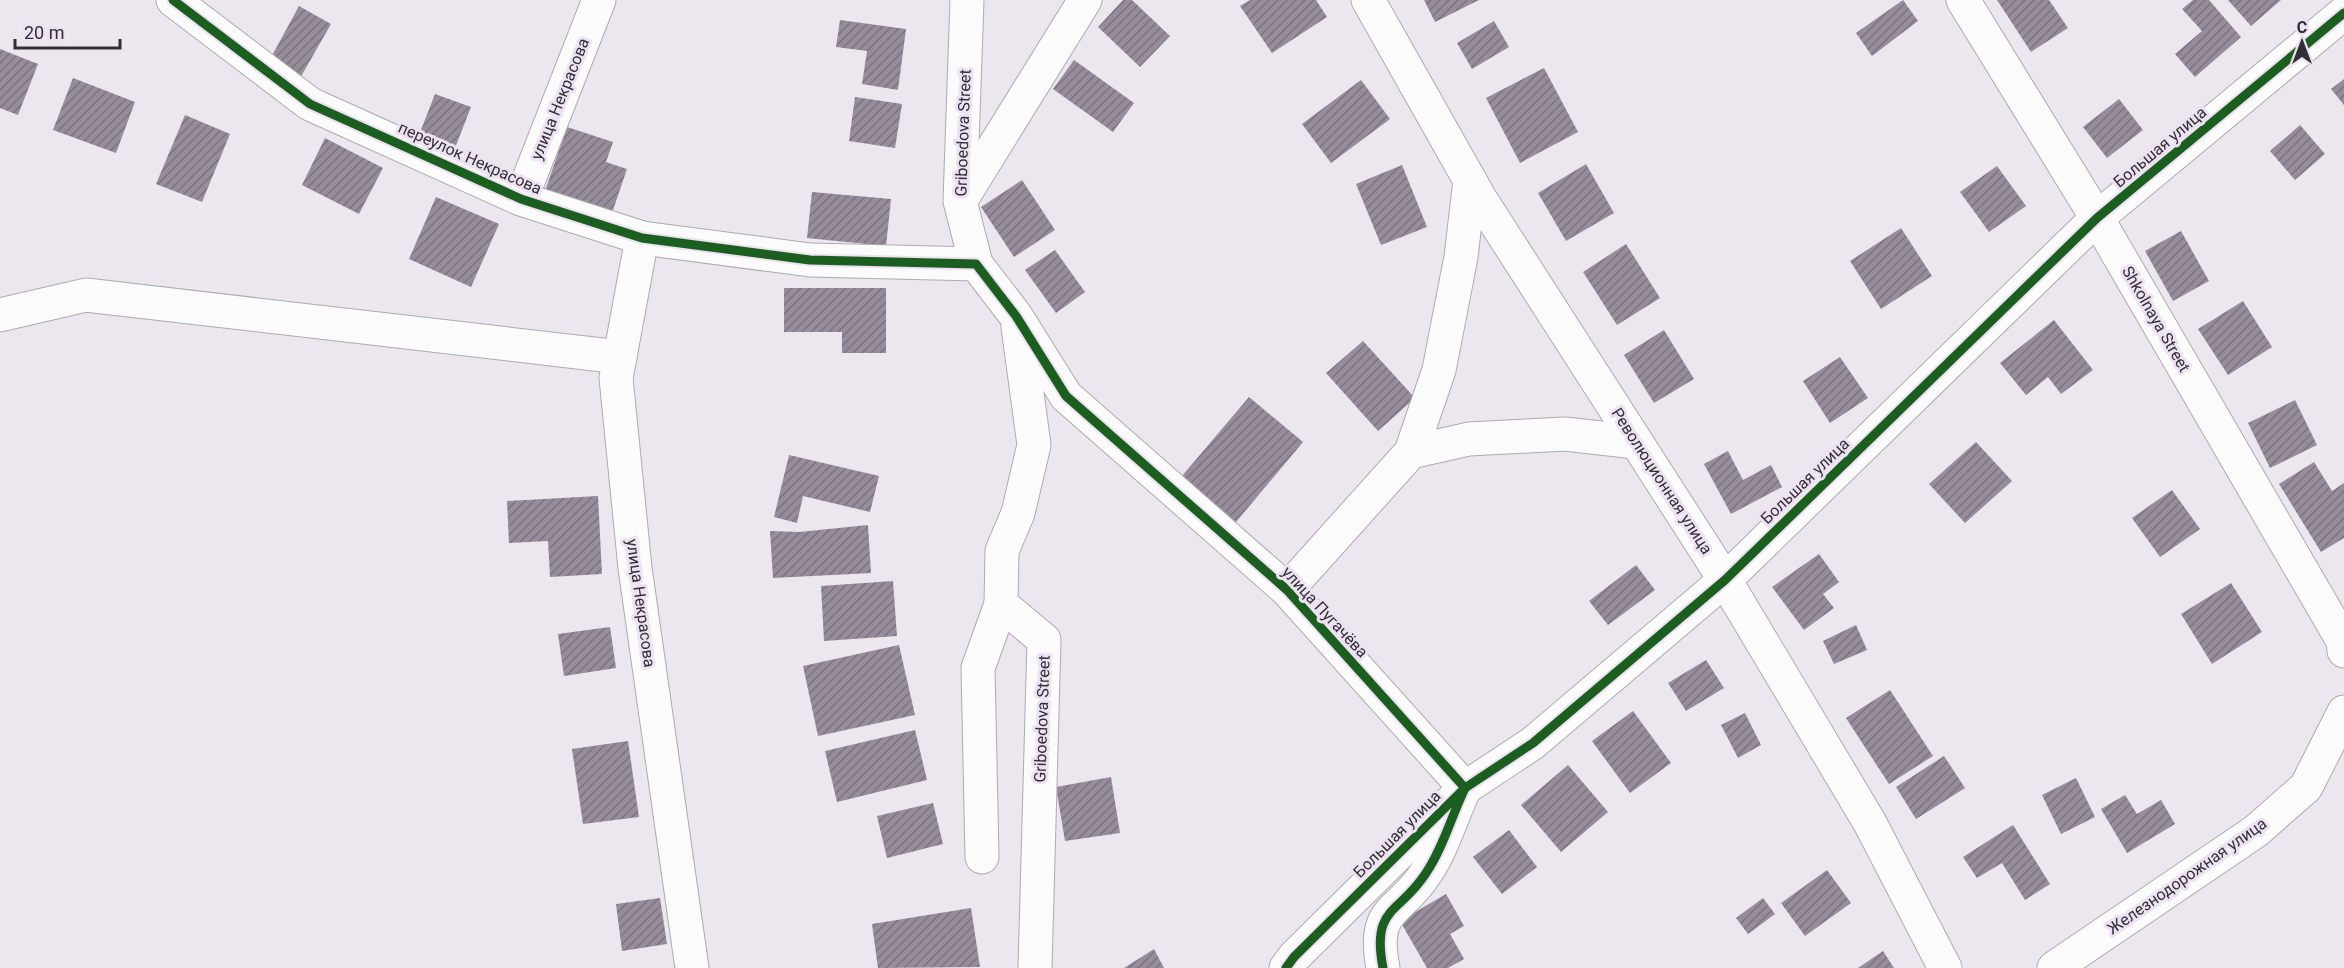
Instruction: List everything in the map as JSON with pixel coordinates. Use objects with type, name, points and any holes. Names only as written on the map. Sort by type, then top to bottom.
[{"type":"street","name":"переулок Некрасова","points":[[173,0],[310,104],[521,199],[642,238],[810,260],[976,264]]},
{"type":"street","name":"улица Некрасова","points":[[521,199],[599,0]]},
{"type":"street","name":"Griboedova Street","points":[[968,0],[960,201],[976,264]]},
{"type":"street","points":[[960,201],[1085,0]]},
{"type":"street","name":"Революционная улица","points":[[1368,0],[1470,180],[1725,580],[1870,823],[1945,968]]},
{"type":"street","name":"Shkolnaya Street","points":[[1963,0],[2097,218],[2343,646]]},
{"type":"street","name":"Большая улица","points":[[1286,968],[1465,788],[1533,742],[1725,580],[2097,218],[2344,13]]},
{"type":"street","points":[[1287,590],[1411,452],[1439,370],[1461,257],[1470,180]]},
{"type":"street","name":"улица Некрасова","points":[[642,238],[616,378],[635,568],[692,968]]},
{"type":"street","points":[[976,264],[1016,316],[1034,446],[1018,513],[1002,551],[1001,604],[978,668],[982,857]]},
{"type":"street","points":[[0,315],[86,296],[620,357]]},
{"type":"street","name":"улица Пугачёва","points":[[1016,316],[1066,396],[1287,590],[1465,788]]},
{"type":"street","points":[[1411,452],[1469,439],[1565,434],[1636,442]]},
{"type":"street","name":"Griboedova Street","points":[[1001,604],[1044,640],[1035,968]]},
{"type":"street","name":"Железнодорожная улица","points":[[2054,968],[2256,831],[2306,787],[2344,712]]},
{"type":"street","points":[[1383,968],[1378,945],[1386,914],[1426,874],[1465,788]]},
{"type":"building","points":[[1123,0],[1132,0],[1170,36],[1140,67],[1098,27]]},
{"type":"building","points":[[1250,0],[1316,0],[1327,17],[1272,53],[1240,6]]},
{"type":"building","points":[[1424,0],[1479,0],[1435,22]]},
{"type":"building","points":[[1903,0],[1918,21],[1872,56],[1856,33]]},
{"type":"building","points":[[1997,0],[2049,0],[2068,28],[2031,52]]},
{"type":"building","points":[[2193,0],[2209,0],[2241,37],[2195,77],[2175,54],[2202,31],[2182,9]]},
{"type":"building","points":[[2228,0],[2281,0],[2251,26]]},
{"type":"building","points":[[299,6],[331,24],[299,80],[268,63]]},
{"type":"building","points":[[840,20],[906,29],[898,90],[862,84],[867,51],[836,47]]},
{"type":"building","points":[[1494,21],[1509,47],[1472,69],[1457,43]]},
{"type":"building","points":[[0,49],[38,64],[18,115],[0,108]]},
{"type":"building","points":[[1074,60],[1134,103],[1113,132],[1053,89]]},
{"type":"building","points":[[1544,68],[1578,132],[1520,163],[1486,98]]},
{"type":"building","points":[[73,78],[135,102],[116,153],[53,130]]},
{"type":"building","points":[[2344,79],[2344,105],[2331,89]]},
{"type":"building","points":[[1361,80],[1390,119],[1331,163],[1302,124]]},
{"type":"building","points":[[435,94],[471,107],[455,148],[419,135]]},
{"type":"building","points":[[855,97],[902,104],[895,148],[849,141]]},
{"type":"building","points":[[2119,99],[2143,130],[2107,158],[2083,127]]},
{"type":"building","points":[[185,115],[230,134],[202,202],[156,184]]},
{"type":"building","points":[[2300,125],[2325,154],[2295,180],[2270,151]]},
{"type":"building","points":[[567,127],[613,142],[606,162],[627,169],[612,213],[545,191]]},
{"type":"building","points":[[325,138],[383,168],[359,214],[302,185]]},
{"type":"building","points":[[1586,164],[1614,213],[1566,241],[1538,193]]},
{"type":"building","points":[[1402,165],[1427,227],[1381,245],[1356,184]]},
{"type":"building","points":[[1997,166],[2026,206],[1989,232],[1960,192]]},
{"type":"building","points":[[1022,180],[1055,230],[1014,257],[981,207]]},
{"type":"building","points":[[812,192],[891,199],[886,246],[807,238]]},
{"type":"building","points":[[436,197],[499,224],[471,287],[409,259]]},
{"type":"building","points":[[1901,228],[1932,276],[1881,309],[1850,261]]},
{"type":"building","points":[[2181,231],[2209,281],[2173,301],[2145,251]]},
{"type":"building","points":[[1626,244],[1660,298],[1617,325],[1583,272]]},
{"type":"building","points":[[1055,250],[1085,292],[1056,313],[1025,270]]},
{"type":"building","points":[[784,288],[886,288],[886,353],[842,353],[842,332],[784,332]]},
{"type":"building","points":[[2243,301],[2272,347],[2228,375],[2198,329]]},
{"type":"building","points":[[2054,320],[2093,370],[2061,394],[2048,377],[2026,395],[2000,363]]},
{"type":"building","points":[[1664,330],[1694,379],[1654,403],[1624,355]]},
{"type":"building","points":[[1363,341],[1415,398],[1378,431],[1326,373]]},
{"type":"building","points":[[1840,357],[1868,398],[1830,423],[1803,381]]},
{"type":"building","points":[[1249,397],[1303,442],[1236,522],[1182,476]]},
{"type":"building","points":[[2295,400],[2317,445],[2270,468],[2248,423]]},
{"type":"building","points":[[1976,442],[2012,481],[1965,523],[1929,484]]},
{"type":"building","points":[[1728,451],[1743,480],[1771,465],[1782,487],[1731,514],[1704,464]]},
{"type":"building","points":[[789,455],[879,476],[870,512],[803,496],[797,523],[774,517]]},
{"type":"building","points":[[2314,462],[2332,491],[2344,483],[2344,538],[2321,552],[2279,484]]},
{"type":"building","points":[[2172,490],[2200,529],[2160,557],[2132,518]]},
{"type":"building","points":[[598,496],[602,574],[550,577],[548,541],[509,543],[507,501]]},
{"type":"building","points":[[868,525],[871,573],[773,578],[770,531],[799,532]]},
{"type":"building","points":[[1819,554],[1839,582],[1823,594],[1834,608],[1804,630],[1772,587]]},
{"type":"building","points":[[1636,565],[1655,590],[1608,625],[1589,601]]},
{"type":"building","points":[[893,581],[897,636],[824,641],[821,586]]},
{"type":"building","points":[[2231,583],[2262,632],[2212,664],[2181,614]]},
{"type":"building","points":[[1856,625],[1867,650],[1834,664],[1823,641]]},
{"type":"building","points":[[610,627],[616,668],[564,676],[558,634]]},
{"type":"building","points":[[899,645],[915,715],[818,736],[803,666]]},
{"type":"building","points":[[1706,660],[1724,688],[1686,711],[1668,683]]},
{"type":"building","points":[[1890,690],[1933,756],[1889,784],[1846,718]]},
{"type":"building","points":[[1633,711],[1671,763],[1630,793],[1592,741]]},
{"type":"building","points":[[1745,713],[1761,745],[1738,758],[1721,725]]},
{"type":"building","points":[[915,730],[927,780],[837,802],[825,751]]},
{"type":"building","points":[[628,741],[639,817],[583,824],[572,749]]},
{"type":"building","points":[[1944,756],[1965,788],[1916,819],[1896,787]]},
{"type":"building","points":[[1568,765],[1608,812],[1561,852],[1521,805]]},
{"type":"building","points":[[1111,777],[1120,833],[1065,841],[1056,787]]},
{"type":"building","points":[[2076,778],[2095,817],[2061,834],[2042,795]]},
{"type":"building","points":[[2125,795],[2137,814],[2161,800],[2175,824],[2127,853],[2101,809]]},
{"type":"building","points":[[933,803],[943,844],[887,858],[877,816]]},
{"type":"building","points":[[2013,825],[2050,884],[2025,900],[2002,863],[1977,878],[1963,857]]},
{"type":"building","points":[[1509,830],[1537,867],[1502,894],[1473,857]]},
{"type":"building","points":[[1827,870],[1851,903],[1805,936],[1781,903]]},
{"type":"building","points":[[1446,894],[1464,926],[1450,934],[1464,959],[1448,968],[1427,968],[1400,921]]},
{"type":"building","points":[[660,898],[667,944],[622,951],[616,904]]},
{"type":"building","points":[[1763,898],[1775,914],[1748,934],[1736,918]]},
{"type":"building","points":[[971,908],[980,967],[878,968],[872,924]]},
{"type":"building","points":[[1154,949],[1164,968],[1124,968]]},
{"type":"building","points":[[1883,951],[1894,968],[1858,968]]},
{"type":"cycle path","points":[[173,0],[310,104],[521,199],[642,238],[810,260],[976,264],[1016,316],[1066,396],[1287,590],[1465,788],[1426,873],[1384,922],[1380,948],[1383,968]]},
{"type":"cycle path","points":[[1286,968],[1294,957],[1465,788],[1533,743],[1725,580],[2097,218],[2344,13]]}]
